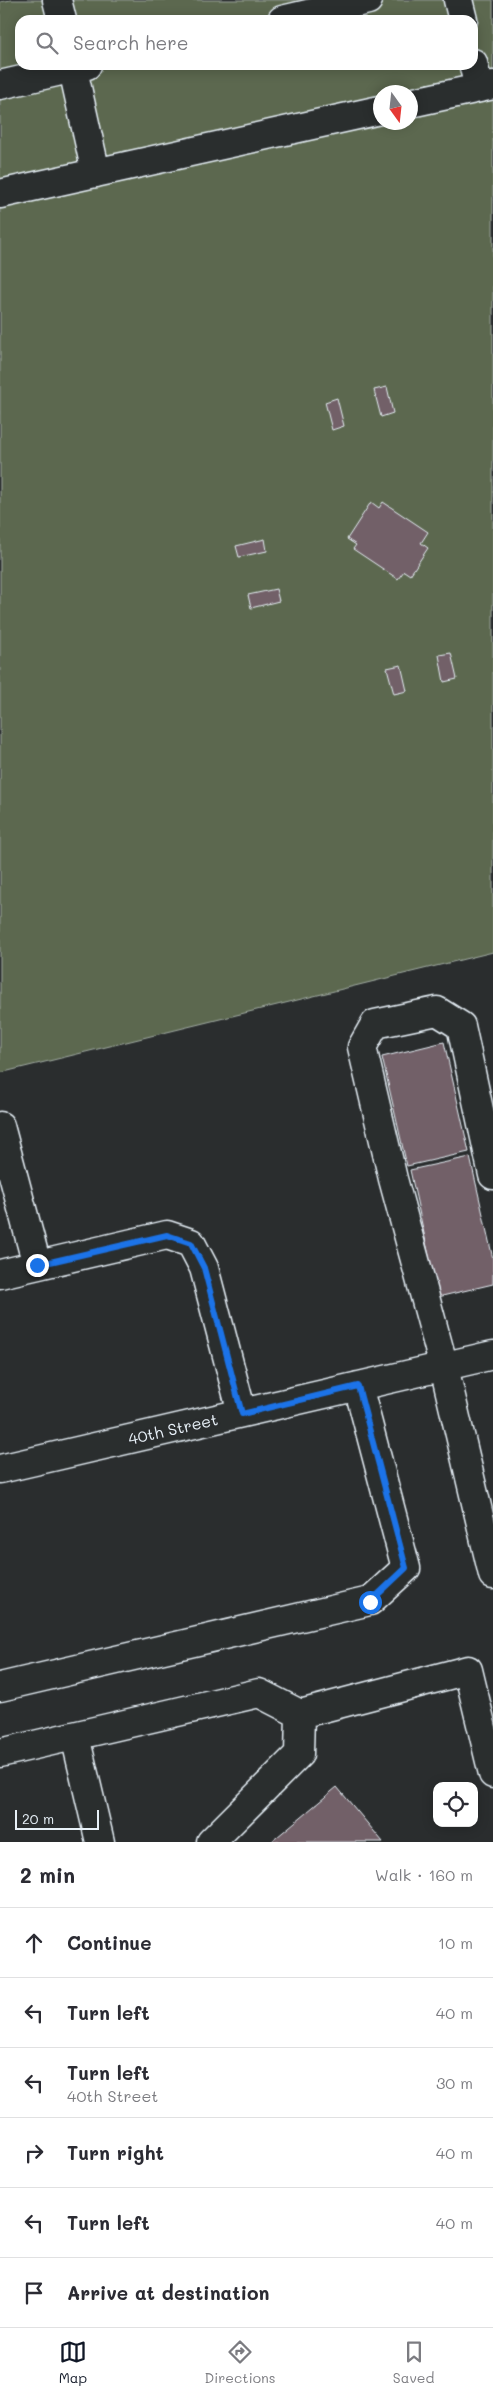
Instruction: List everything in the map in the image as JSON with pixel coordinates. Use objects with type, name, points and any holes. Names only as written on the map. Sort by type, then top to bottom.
[{"type":"street","points":[[57,0],[61,15]]},
{"type":"street","points":[[304,15],[368,0]]},
{"type":"street","points":[[458,0],[462,15]]},
{"type":"street","points":[[0,85],[61,70]]},
{"type":"street","points":[[78,70],[96,173]]},
{"type":"street","points":[[418,101],[482,79]]},
{"type":"street","points":[[0,194],[373,112]]},
{"type":"street","points":[[493,1176],[461,1026],[437,1011],[375,1024],[362,1047],[393,1179],[444,1367],[493,1575]]},
{"type":"street","points":[[0,1126],[37,1265]]},
{"type":"street","points":[[0,1274],[167,1235],[191,1243],[204,1268],[242,1414]]},
{"type":"street","name":"40th Street","points":[[0,1469],[493,1355]]},
{"type":"street","points":[[0,1687],[370,1602],[406,1568],[358,1386]]},
{"type":"street","points":[[0,1753],[259,1693],[300,1714],[468,1670],[493,1774]]},
{"type":"street","points":[[211,1842],[299,1754],[300,1714]]},
{"type":"street","points":[[75,1736],[100,1842]]},
{"type":"green space","points":[[11,0],[493,0],[493,952],[0,1073],[0,2]]},
{"type":"building","points":[[387,387],[393,413],[381,417],[374,390]]},
{"type":"building","points":[[337,398],[344,426],[332,430],[325,402]]},
{"type":"building","points":[[371,502],[379,508],[383,502],[428,532],[421,543],[428,548],[410,575],[404,571],[398,579],[353,549],[356,545],[347,539]]},
{"type":"building","points":[[265,539],[267,551],[239,557],[236,546]]},
{"type":"building","points":[[276,589],[279,601],[251,608],[248,595]]},
{"type":"building","points":[[451,653],[457,679],[444,682],[439,655]]},
{"type":"building","points":[[401,665],[407,691],[394,694],[387,668]]},
{"type":"building","points":[[444,1042],[469,1152],[407,1166],[382,1057]]},
{"type":"building","points":[[470,1157],[493,1259],[493,1284],[438,1297],[410,1170]]},
{"type":"building","points":[[337,1787],[383,1842],[271,1842]]},
{"type":"route","points":[[37,1265],[167,1235],[191,1243],[204,1268],[242,1414],[358,1386],[406,1568],[370,1602]]}]
